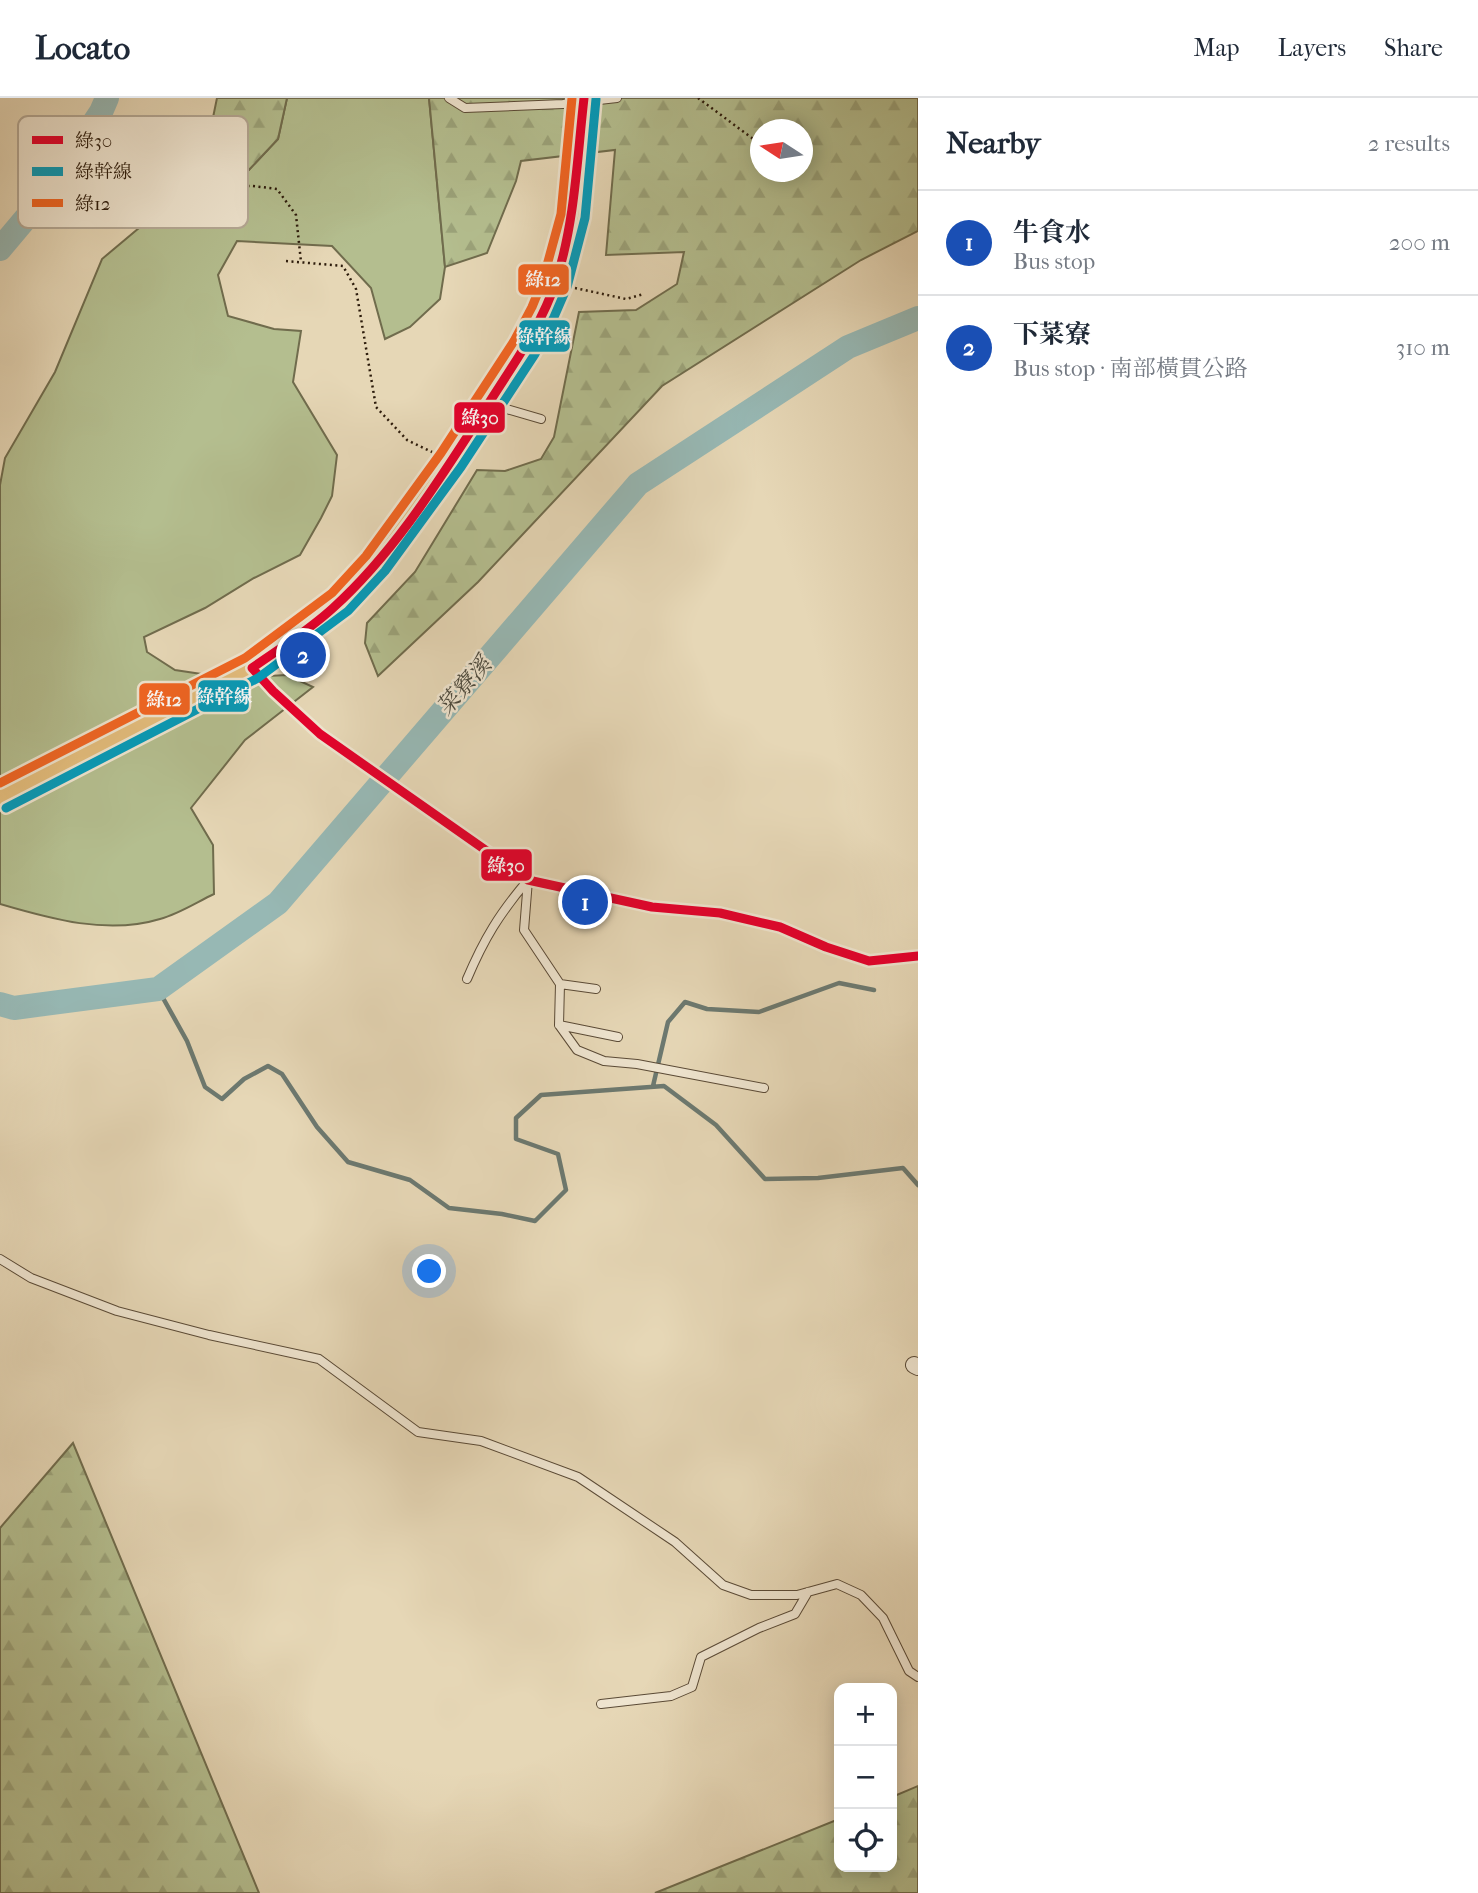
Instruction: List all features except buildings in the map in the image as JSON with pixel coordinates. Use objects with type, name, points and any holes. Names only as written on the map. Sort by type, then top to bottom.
[{"type":"main road","points":[[0,797],[252,668],[340,602],[397,536],[525,347],[555,284],[573,216],[584,100]]},
{"type":"lane","points":[[449,98],[465,108],[617,98]]},
{"type":"lane","points":[[488,404],[541,419]]},
{"type":"lane","points":[[252,668],[320,734],[528,880],[652,906],[719,913],[780,927],[826,947],[869,961],[918,956]]},
{"type":"lane","points":[[467,979],[483,942],[501,912],[528,880]]},
{"type":"lane","points":[[528,880],[524,930],[560,984],[559,1025],[577,1049],[604,1061],[648,1066],[764,1088]]},
{"type":"lane","points":[[560,984],[596,989]]},
{"type":"lane","points":[[559,1025],[618,1037]]},
{"type":"lane","points":[[0,1259],[31,1278],[117,1311],[319,1359],[418,1432],[481,1441],[578,1477],[675,1542],[723,1585],[751,1595],[797,1595],[837,1584],[861,1595],[883,1618],[909,1671],[918,1677]]},
{"type":"lane","points":[[601,1704],[671,1696],[692,1687],[701,1657],[759,1628],[796,1614],[808,1592]]},
{"type":"path","points":[[698,98],[750,137]]},
{"type":"path","points":[[248,186],[277,188],[296,215],[301,262]]},
{"type":"path","points":[[286,261],[343,266],[356,289],[376,407],[407,440],[451,460]]},
{"type":"path","points":[[555,284],[626,299],[644,294]]},
{"type":"green space","points":[[217,98],[287,98],[278,139],[248,171],[248,116],[213,116]]},
{"type":"green space","points":[[287,98],[429,98],[445,267],[440,299],[410,327],[385,339],[371,288],[332,246],[237,241],[218,275],[228,316],[274,329],[301,331],[293,382],[337,455],[332,496],[300,555],[254,578],[205,608],[144,637],[147,652],[175,670],[228,678],[287,675],[313,687],[245,740],[191,808],[213,845],[214,894],[167,917],[120,926],[59,920],[0,904],[0,485],[5,458],[55,372],[102,259],[139,228],[248,228],[248,171],[278,139]]},
{"type":"green space","points":[[429,98],[918,98],[918,231],[861,260],[662,386],[478,582],[378,676],[365,643],[367,623],[415,572],[477,470],[505,471],[541,459],[554,437],[579,312],[636,310],[677,284],[684,252],[606,255],[615,150],[521,161],[516,181],[487,253],[445,267]]},
{"type":"green space","points":[[73,1443],[259,1893],[0,1893],[0,1528]]},
{"type":"green space","points":[[918,1786],[918,1893],[655,1893],[834,1821],[834,1872],[897,1872],[897,1795]]},
{"type":"waterway","name":"菜竂溪","points":[[98,116],[107,98]]},
{"type":"waterway","name":"菜竂溪","points":[[0,249],[18,228]]},
{"type":"waterway","name":"菜竂溪","points":[[0,1004],[14,1008],[158,989],[278,903],[638,484],[848,347],[918,318]]},
{"type":"waterway","points":[[653,1086],[668,1022],[685,1002],[707,1009],[759,1012],[839,983],[874,990]]},
{"type":"waterway","points":[[158,989],[187,1041],[205,1087],[222,1099],[244,1079],[268,1066],[282,1074],[317,1127],[348,1162],[410,1180],[449,1208],[535,1221],[566,1190],[558,1154],[516,1139],[516,1118],[541,1095],[664,1086],[716,1125],[765,1179],[818,1178],[903,1168],[918,1185]]},
{"type":"transit line","name":"綠12","points":[[0,783],[245,658],[332,593],[366,556],[441,453],[514,341],[532,307],[543,280],[561,214],[572,98]]},
{"type":"transit line","name":"綠30","points":[[252,668],[323,616],[356,586],[377,562],[435,486],[525,346],[550,298],[562,259],[574,190],[584,98]]},
{"type":"transit line","name":"綠幹線","points":[[6,808],[258,678],[348,611],[385,571],[461,467],[535,354],[554,317],[567,287],[585,218],[596,99]]},
{"type":"transit line","name":"綠30","points":[[252,668],[320,734],[528,880],[652,907],[720,913],[780,927],[826,947],[869,961],[918,956]]},
{"type":"place","name":"下菜寮","points":[[303,655]]},
{"type":"place","name":"牛食水","points":[[585,902]]}]
